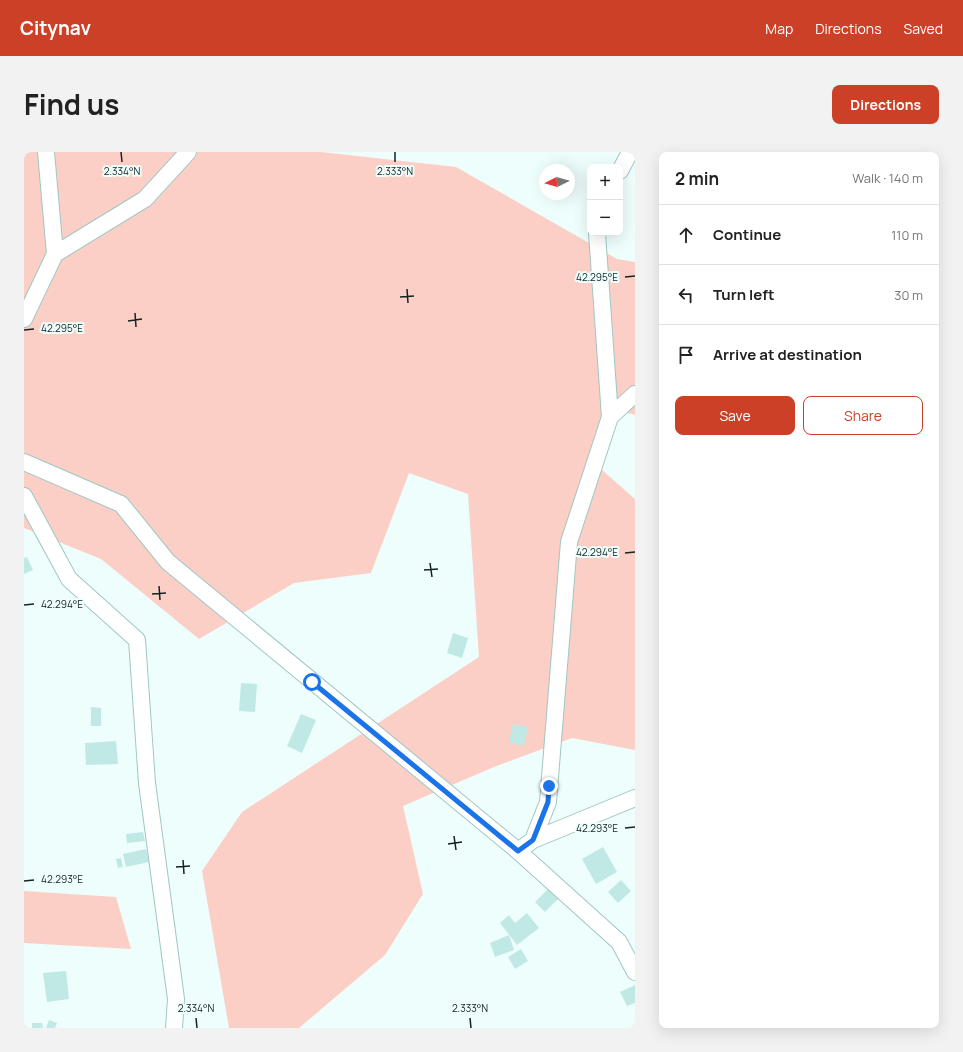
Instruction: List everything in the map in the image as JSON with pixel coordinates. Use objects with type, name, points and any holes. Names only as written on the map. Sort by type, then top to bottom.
[{"type":"street","points":[[24,319],[55,254],[46,152]]},
{"type":"street","points":[[55,254],[145,199],[188,152]]},
{"type":"street","points":[[623,165],[630,152]]},
{"type":"street","points":[[533,840],[548,802],[569,542],[610,417],[597,236]]},
{"type":"street","points":[[610,417],[635,394]]},
{"type":"street","points":[[24,462],[121,504],[168,562],[518,851],[619,942],[635,972]]},
{"type":"street","points":[[24,496],[69,580],[137,640],[147,783],[176,998],[174,1028]]},
{"type":"street","points":[[518,851],[533,840],[635,798]]},
{"type":"shaded area","points":[[24,152],[321,152],[456,167],[617,259],[635,262],[635,415],[615,409],[601,469],[635,499],[635,750],[572,738],[494,767],[403,806],[423,894],[385,955],[299,1028],[229,1028],[202,871],[242,812],[479,657],[468,494],[409,473],[371,573],[294,583],[199,639],[101,559],[24,528]]},
{"type":"shaded area","points":[[24,891],[116,897],[131,949],[24,943]]},
{"type":"building","points":[[27,557],[33,570],[24,574],[24,558]]},
{"type":"building","points":[[453,633],[468,638],[462,658],[447,653]]},
{"type":"building","points":[[241,683],[257,684],[255,712],[239,711]]},
{"type":"building","points":[[91,707],[101,708],[101,726],[91,726]]},
{"type":"building","points":[[301,714],[316,720],[302,753],[287,746]]},
{"type":"building","points":[[513,724],[528,727],[524,746],[509,743]]},
{"type":"building","points":[[116,741],[118,764],[86,765],[85,743]]},
{"type":"building","points":[[143,832],[145,841],[127,843],[126,834]]},
{"type":"building","points":[[603,847],[617,872],[596,884],[582,859]]},
{"type":"building","points":[[146,849],[149,862],[126,867],[123,854]]},
{"type":"building","points":[[121,858],[123,867],[118,868],[116,859]]},
{"type":"building","points":[[621,880],[631,891],[618,903],[608,892]]},
{"type":"building","points":[[551,886],[561,896],[545,912],[535,902]]},
{"type":"building","points":[[527,913],[539,928],[517,945],[500,923],[509,915],[515,923]]},
{"type":"building","points":[[509,935],[514,950],[495,957],[490,943]]},
{"type":"building","points":[[521,949],[528,961],[515,969],[508,957]]},
{"type":"building","points":[[66,971],[69,999],[47,1002],[43,973]]},
{"type":"building","points":[[635,985],[635,1003],[627,1006],[620,992]]},
{"type":"building","points":[[49,1020],[57,1023],[55,1028],[46,1028]]},
{"type":"building","points":[[32,1023],[42,1023],[43,1028],[32,1028]]},
{"type":"route","points":[[312,682],[518,851],[533,840],[548,802],[549,786]]}]
